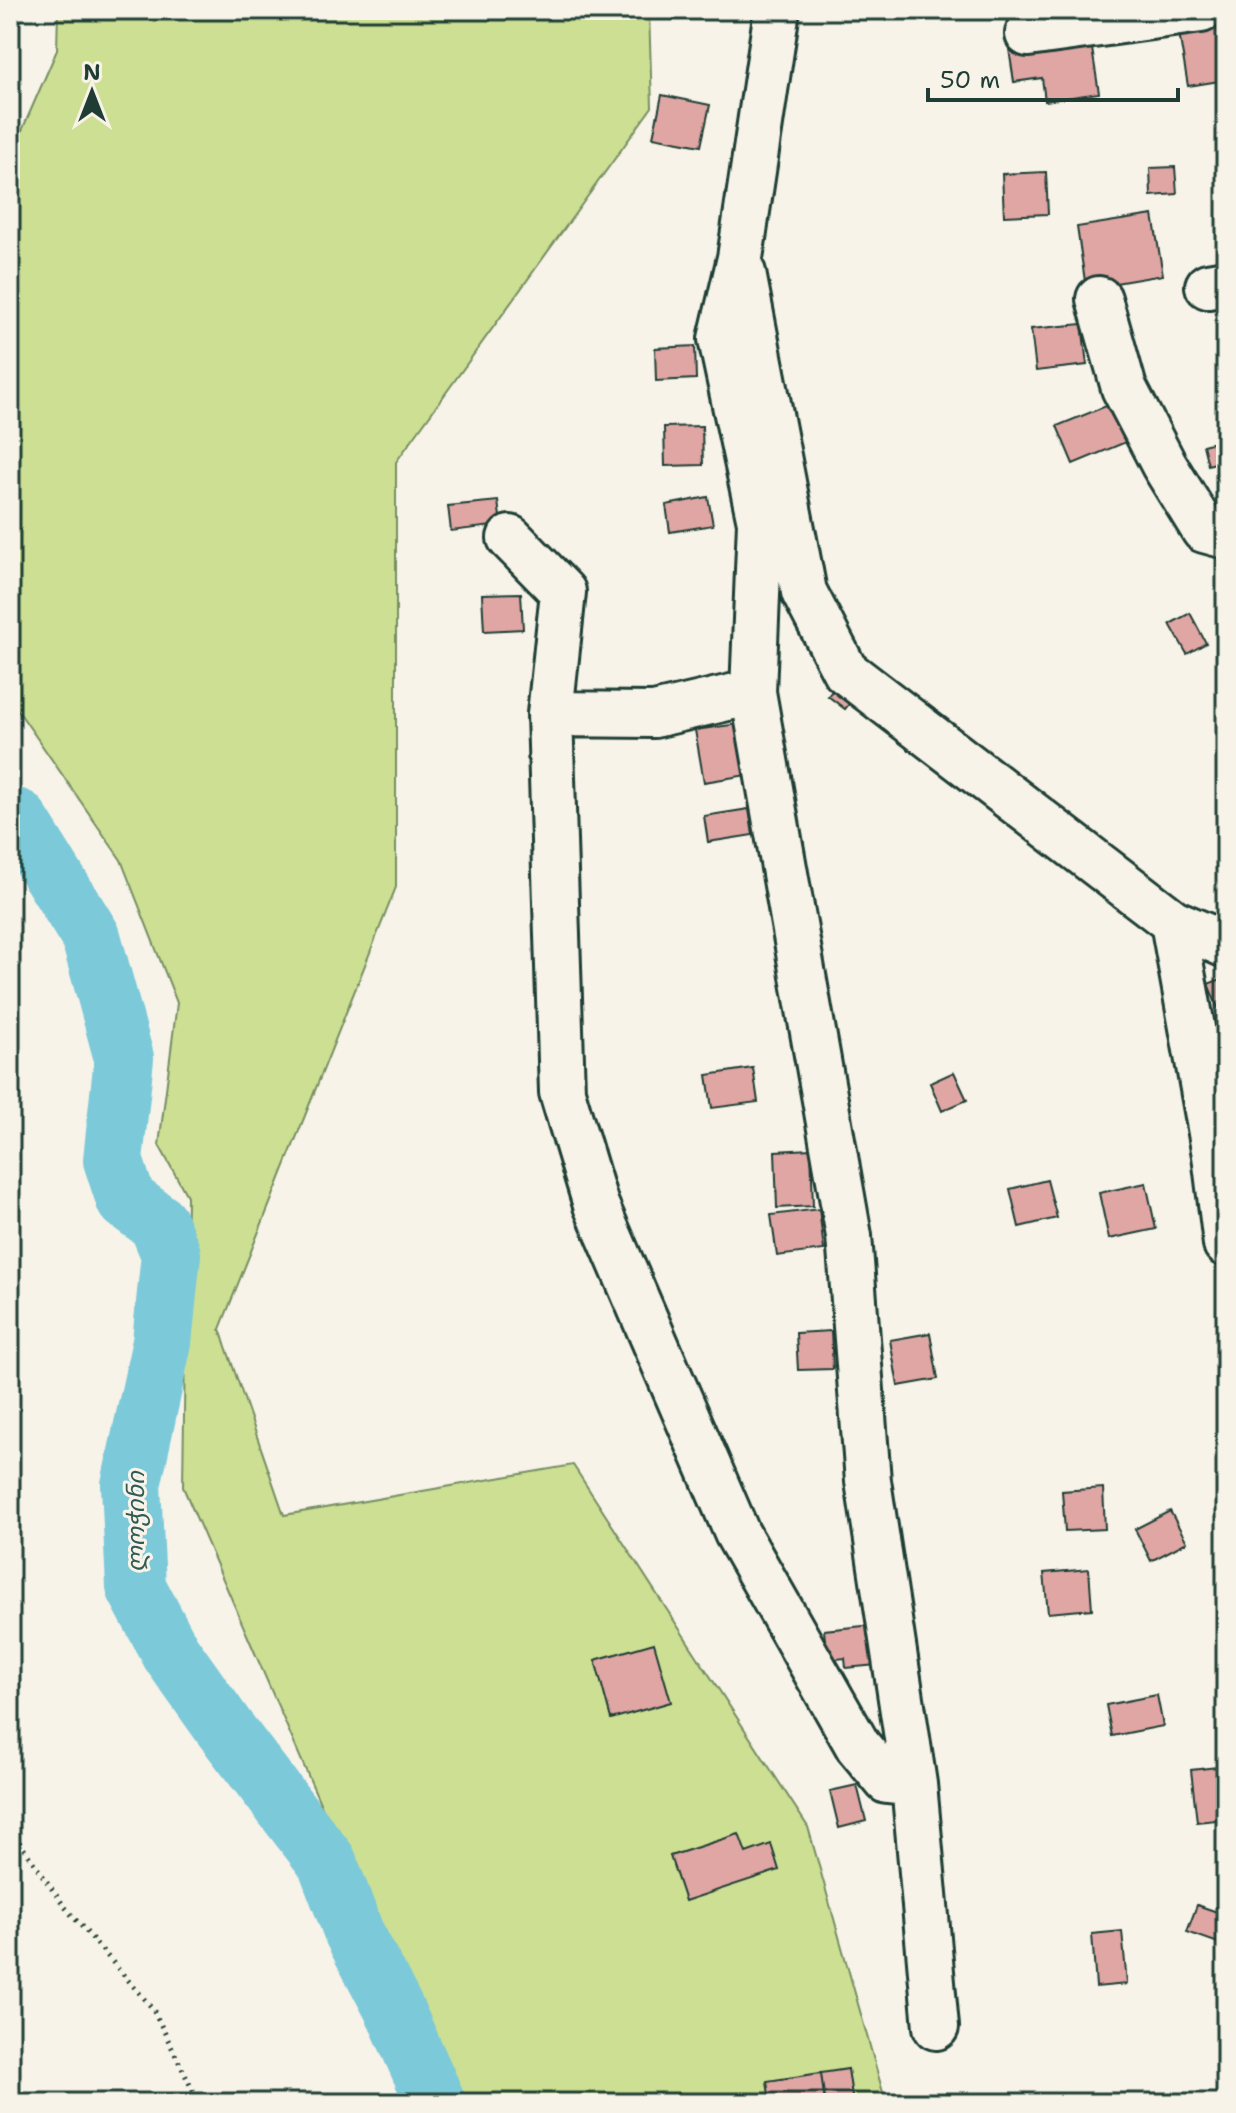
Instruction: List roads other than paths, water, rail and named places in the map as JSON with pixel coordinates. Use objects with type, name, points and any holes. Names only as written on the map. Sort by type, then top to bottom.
[{"type":"street","points":[[777,10],[740,258],[721,339],[760,522],[753,692],[849,1236],[868,1481],[914,1784],[936,2027]]},
{"type":"street","points":[[1028,34],[1201,10]]},
{"type":"street","points":[[740,258],[804,592],[845,671],[1173,922],[1226,945]]},
{"type":"street","points":[[1099,299],[1124,388],[1164,465],[1204,530],[1226,536]]},
{"type":"street","points":[[510,538],[563,592],[550,714],[562,1092],[596,1205],[737,1533],[858,1746],[887,1781],[914,1784]]},
{"type":"street","points":[[550,714],[654,715],[753,692]]},
{"type":"street","points":[[1173,922],[1215,1155],[1226,1244]]},
{"type":"waterway","name":"ლოჭინი","points":[[10,816],[18,819],[91,937],[124,1058],[113,1160],[126,1200],[158,1223],[171,1254],[162,1342],[131,1485],[136,1587],[171,1653],[327,1862],[354,1933],[394,2009],[436,2103]]}]
